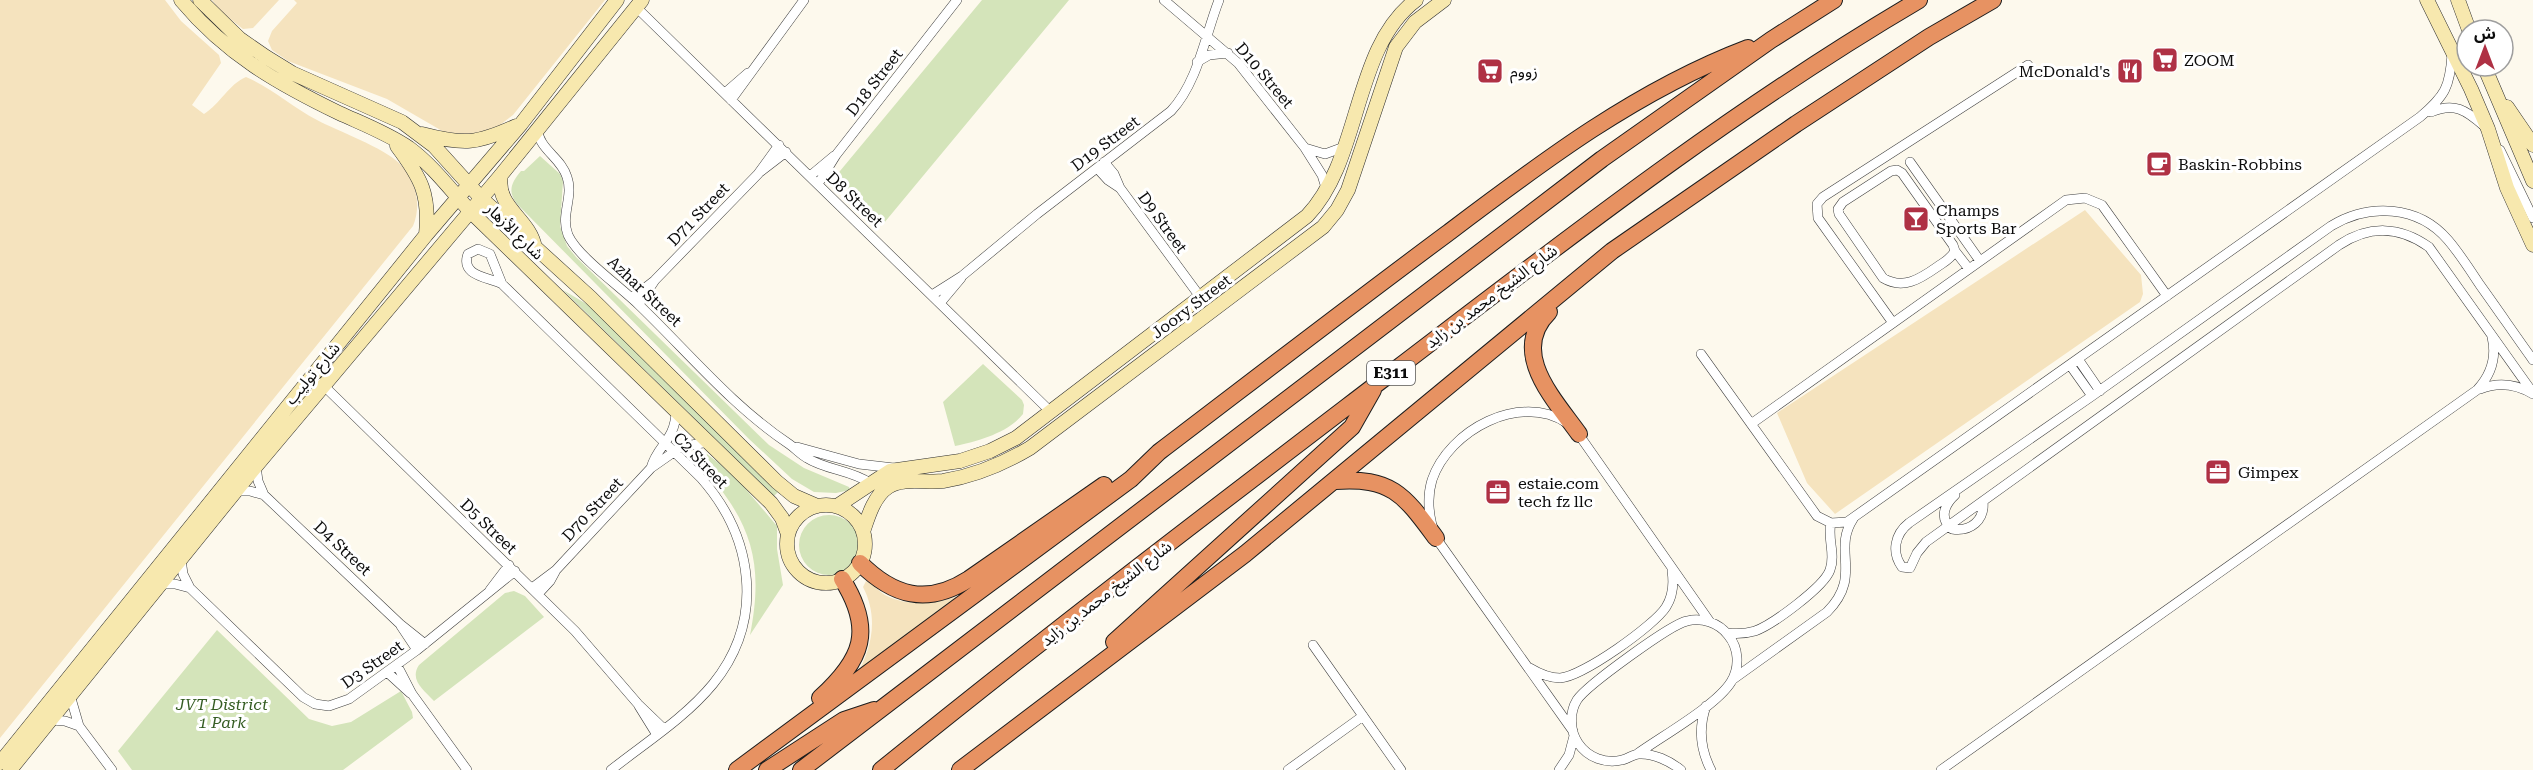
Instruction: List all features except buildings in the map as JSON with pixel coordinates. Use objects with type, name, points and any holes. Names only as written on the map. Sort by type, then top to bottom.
[{"type":"highway","name":"E311","points":[[801,770],[1602,159],[1771,40],[1834,0]]},
{"type":"highway","name":"شارع الشيخ محمد بن زايد","points":[[881,770],[1215,507],[1629,192],[1773,91],[1919,0]]},
{"type":"highway","points":[[960,770],[1245,554],[1612,251],[1796,124],[1929,37],[1993,0]]},
{"type":"highway","points":[[737,770],[1131,479],[1159,452],[1458,225],[1586,133],[1690,72],[1771,40]]},
{"type":"highway","points":[[1579,434],[1536,370],[1532,352],[1534,335],[1542,319],[1612,251]]},
{"type":"highway","points":[[1098,665],[1120,635],[1352,427],[1375,386]]},
{"type":"highway","points":[[860,563],[877,580],[897,590],[918,594],[950,589],[969,579],[1131,467],[1159,452]]},
{"type":"highway","points":[[1335,481],[1366,480],[1384,485],[1412,506],[1436,538]]},
{"type":"highway","points":[[756,757],[841,678],[856,655],[860,634],[859,613],[855,600],[842,579]]},
{"type":"highway","points":[[767,770],[844,720],[860,713],[883,708]]},
{"type":"street","name":"شارع الأزهار","points":[[181,0],[212,33],[256,69],[313,100],[391,137],[425,162],[469,210],[771,503],[782,518],[788,534],[787,543],[791,561],[802,575],[825,582],[842,579]]},
{"type":"street","name":"شارع الأزهار","points":[[200,0],[240,39],[292,73],[386,113],[417,132],[434,146],[481,198],[591,298],[785,490],[817,506],[837,506]]},
{"type":"street","name":"شارع توليب","points":[[10,770],[256,466],[426,235],[521,124],[617,0]]},
{"type":"street","points":[[728,96],[738,80],[750,72],[804,0]]},
{"type":"street","name":"D18 Street","points":[[818,183],[826,175],[836,155],[957,0]]},
{"type":"street","name":"D10 Street","points":[[1164,0],[1207,34],[1251,77],[1305,148],[1322,175],[1327,191]]},
{"type":"street","name":"D19 Street","points":[[932,295],[962,276],[1177,105],[1187,90],[1219,0]]},
{"type":"street","name":"Joory Street","points":[[863,532],[873,506],[885,489],[901,482],[933,482],[976,473],[1011,459],[1040,442],[1315,234],[1338,210],[1348,190],[1392,57],[1402,38],[1423,15],[1444,0]]},
{"type":"street","points":[[2427,0],[2533,218]]},
{"type":"street","points":[[1413,1],[1423,15]]},
{"type":"street","name":"Joory Street","points":[[837,506],[882,474],[897,469],[960,461],[990,451],[1016,438],[1307,216],[1327,191],[1382,42],[1399,16],[1413,1]]},
{"type":"street","points":[[2459,1],[2465,18]]},
{"type":"street","name":"شارع توليب","points":[[0,763],[318,380],[501,175],[638,2]]},
{"type":"street","name":"D8 Street","points":[[638,2],[728,96],[1052,412]]},
{"type":"street","points":[[1701,354],[1811,510],[1823,521],[1846,522],[2420,117],[2439,101],[2446,90],[2451,75],[2452,51]]},
{"type":"street","points":[[1197,62],[1209,55],[1228,53]]},
{"type":"street","points":[[1893,323],[1818,218],[1817,204],[1823,197],[2028,65]]},
{"type":"street","points":[[2489,78],[2533,181]]},
{"type":"street","points":[[2496,95],[2533,145]]},
{"type":"street","points":[[2420,117],[2442,107],[2453,106],[2465,111],[2488,129],[2506,188],[2533,245]]},
{"type":"street","points":[[417,132],[447,140],[468,142],[489,139],[521,124]]},
{"type":"street","name":"Azhar Street","points":[[537,128],[543,145],[567,175],[569,190],[565,222],[569,237],[578,249],[635,301],[744,409],[816,463],[857,476],[870,483]]},
{"type":"street","points":[[391,137],[416,171],[423,188],[427,206],[426,235]]},
{"type":"street","points":[[1305,148],[1325,154],[1344,147]]},
{"type":"street","name":"D71 Street","points":[[635,301],[782,149]]},
{"type":"street","points":[[810,176],[836,155]]},
{"type":"street","points":[[1910,162],[1980,261]]},
{"type":"street","name":"D9 Street","points":[[1101,165],[1108,180],[1120,188],[1201,298]]},
{"type":"street","points":[[1955,251],[1952,257],[1916,282],[1907,284],[1889,281],[1881,275],[1841,218],[1838,209],[1843,202],[1892,171],[1900,171],[1969,268]]},
{"type":"street","points":[[501,175],[500,188],[504,202],[530,231],[536,250]]},
{"type":"street","points":[[1751,424],[2066,200],[2085,198],[2094,200],[2109,211],[2167,296]]},
{"type":"street","points":[[2533,360],[2440,232],[2410,215],[2375,211],[2352,216],[2331,226],[1901,530],[1896,541],[1896,552],[1902,567],[1911,568],[1919,549],[1948,526],[2339,245],[2364,232],[2391,230],[2418,239],[2429,248],[2533,394]]},
{"type":"street","name":"D19 Street","points":[[940,303],[962,276]]},
{"type":"street","name":"C2 Street","points":[[502,284],[701,478],[726,511],[742,548],[747,589],[741,630],[724,667],[699,699],[661,732],[611,770]]},
{"type":"street","points":[[1166,346],[1173,332],[1196,312],[1201,298]]},
{"type":"street","points":[[1941,770],[2477,390],[2488,376],[2494,358],[2490,332]]},
{"type":"street","points":[[2074,362],[2096,394]]},
{"type":"street","name":"D5 Street","points":[[318,380],[581,637],[661,732]]},
{"type":"street","points":[[2477,390],[2502,385],[2519,388],[2533,394]]},
{"type":"street","points":[[1732,680],[1738,661],[1733,641],[1710,622],[1579,434],[1561,419],[1526,411],[1503,415],[1476,429],[1442,460],[1432,481],[1429,516],[1436,538],[1584,750],[1592,756],[1611,762],[1637,754],[1707,705],[1732,680],[1827,612],[1838,598],[1846,574],[1845,535],[1853,518]]},
{"type":"street","name":"D70 Street","points":[[535,591],[651,468],[674,429],[676,412]]},
{"type":"street","points":[[1011,459],[1020,447],[1046,427],[1052,412]]},
{"type":"street","name":"D70 Street","points":[[651,468],[690,444],[708,442]]},
{"type":"street","name":"Azhar Street","points":[[792,446],[859,464],[897,469]]},
{"type":"street","points":[[256,466],[258,481],[264,495]]},
{"type":"street","points":[[932,466],[933,482]]},
{"type":"street","points":[[1948,526],[1944,517],[1946,507],[1964,484]]},
{"type":"street","points":[[235,491],[250,491],[264,495]]},
{"type":"street","name":"D4 Street","points":[[264,495],[400,624],[421,647]]},
{"type":"street","points":[[1948,526],[1964,530],[1974,525],[1981,517],[1983,501]]},
{"type":"street","points":[[788,534],[799,516],[817,506]]},
{"type":"street","points":[[837,506],[853,516],[863,532],[865,548],[860,563],[842,579]]},
{"type":"street","points":[[1726,633],[1750,633],[1764,627],[1826,578],[1832,564],[1829,533],[1831,523]]},
{"type":"street","name":"D3 Street","points":[[181,559],[183,574],[190,588],[309,701],[329,706],[343,702],[421,647],[489,592],[512,568]]},
{"type":"street","points":[[1526,665],[1546,676],[1561,678],[1576,675],[1591,667],[1663,611],[1673,589],[1671,566]]},
{"type":"street","points":[[160,584],[176,584],[190,588]]},
{"type":"street","points":[[1559,770],[1569,755],[1574,734],[1572,711],[1576,701],[1590,687],[1680,623],[1700,620],[1710,622]]},
{"type":"street","points":[[1313,645],[1401,770]]},
{"type":"street","points":[[397,665],[412,694],[467,770]]},
{"type":"street","points":[[387,672],[412,694]]},
{"type":"street","points":[[70,695],[80,726],[112,770]]},
{"type":"street","points":[[1707,705],[1701,724],[1701,744],[1711,770]]},
{"type":"street","points":[[1288,770],[1363,716]]},
{"type":"street","points":[[51,720],[65,721],[80,726]]},
{"type":"street","points":[[1637,754],[1659,758],[1681,770]]},
{"type":"street","points":[[1599,770],[1611,762]]},
{"type":"green space","points":[[982,0],[1069,0],[884,223],[835,177]]},
{"type":"green space","points":[[540,156],[560,174],[563,181],[560,226],[567,246],[576,257],[769,445],[804,468],[849,487],[850,490],[836,493],[814,492],[792,479],[749,439],[518,205],[511,192],[513,184],[521,171],[524,171]]},
{"type":"green space","points":[[563,290],[590,306],[779,491],[774,496]]},
{"type":"green space","points":[[983,364],[1022,400],[1023,414],[1017,421],[1001,431],[983,439],[955,446],[943,402]]},
{"type":"green space","points":[[707,454],[733,474],[777,526],[777,549],[783,585],[750,635],[756,584],[754,562],[742,522],[731,503],[699,463]]},
{"type":"green space","points":[[829,515],[846,520],[854,528],[859,545],[854,562],[846,570],[829,575],[812,570],[804,562],[799,545],[804,528],[812,520]]},
{"type":"green space","points":[[514,591],[525,596],[544,617],[434,701],[417,680],[416,670],[419,665],[505,593]]},
{"type":"green space","name":"JVT District 1 Park","points":[[217,630],[309,719],[332,726],[351,722],[401,691],[413,718],[343,770],[132,770],[118,751]]},
{"type":"sand","points":[[0,0],[165,0],[181,21],[219,55],[221,63],[192,105],[204,114],[235,84],[246,77],[317,120],[392,157],[410,177],[416,193],[417,210],[413,226],[0,738]]},
{"type":"sand","points":[[212,0],[279,0],[253,28],[243,29],[221,12]]},
{"type":"sand","points":[[294,0],[605,0],[513,115],[500,125],[474,135],[444,132],[387,99],[288,61],[272,50],[268,41],[272,31],[297,3]]},
{"type":"sand","points":[[2085,210],[2141,275],[2143,294],[2140,302],[1835,514],[1807,483],[1777,413]]},
{"type":"sand","points":[[866,581],[885,595],[912,603],[941,601],[959,596],[855,678],[866,656],[871,633],[871,610],[863,587]]},
{"type":"place","name":"ZOOM","points":[[2165,60]]},
{"type":"place","name":"زووم","points":[[1490,71]]},
{"type":"place","name":"McDonald's","points":[[2130,71]]},
{"type":"place","name":"Baskin-Robbins","points":[[2159,164]]},
{"type":"place","name":"Champs Sports Bar","points":[[1916,219]]},
{"type":"place","name":"Gimpex","points":[[2218,472]]},
{"type":"place","name":"estaie.com tech fz llc","points":[[1498,492]]}]
